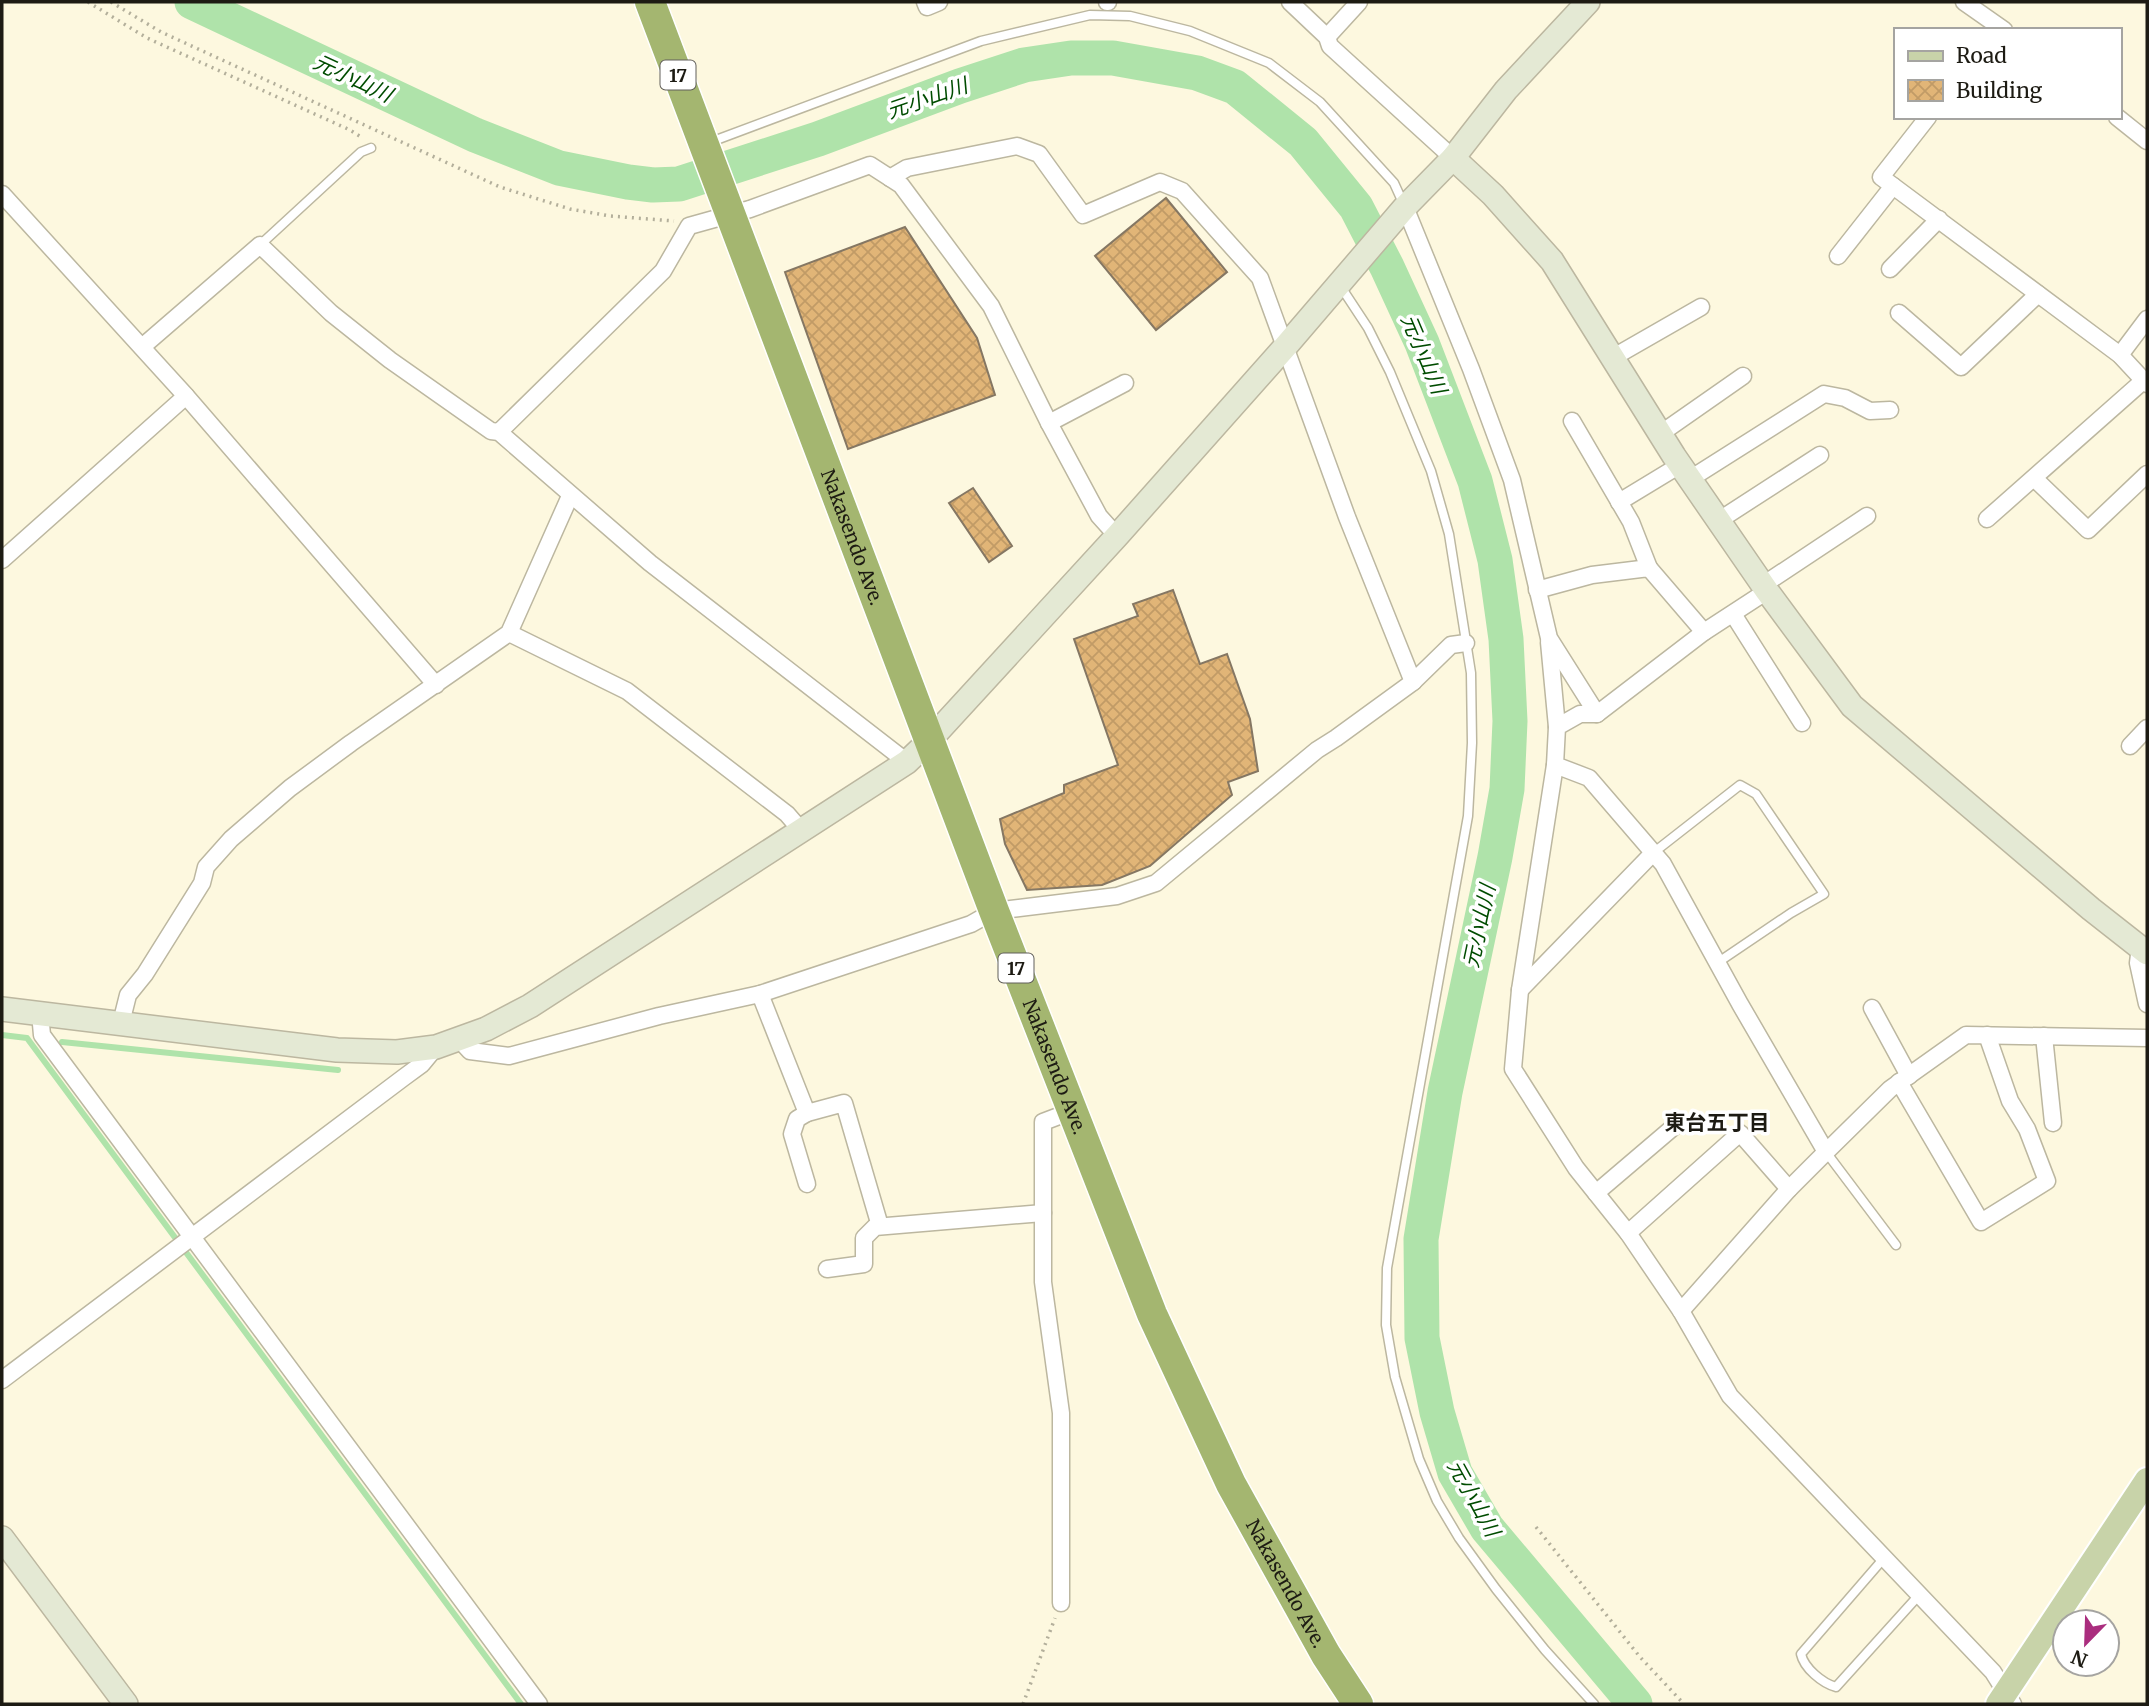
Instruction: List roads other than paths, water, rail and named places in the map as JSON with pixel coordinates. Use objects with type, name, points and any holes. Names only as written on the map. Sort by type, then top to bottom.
[{"type":"highway","name":"17","points":[[650,2],[729,211]]},
{"type":"highway","name":"Nakasendo Ave.","points":[[729,211],[994,911],[1152,1314],[1231,1484],[1326,1654],[1358,1704]]},
{"type":"main road","points":[[2006,1700],[2147,1480]]},
{"type":"street","points":[[925,2],[927,7],[939,2]]},
{"type":"street","points":[[1290,2],[1327,37],[1330,46],[1493,195],[1552,261],[1718,521],[1852,706],[2143,950],[2138,963],[2147,1004]]},
{"type":"street","points":[[1327,37],[1359,2]]},
{"type":"street","points":[[2,1009],[337,1050],[397,1052],[436,1047],[486,1029],[530,1006],[907,762],[1117,536],[1401,211],[1453,159],[1506,90],[1588,2]]},
{"type":"street","points":[[1964,2],[1997,28]]},
{"type":"street","points":[[1926,119],[1881,177],[2120,355],[2145,382],[1987,519]]},
{"type":"street","points":[[2120,119],[2147,141]]},
{"type":"street","points":[[890,178],[907,168],[1017,146],[1039,154],[1083,215],[1160,182],[1182,191],[1260,278],[1347,517],[1413,681]]},
{"type":"street","points":[[499,432],[663,271],[689,226],[870,165],[901,185],[990,306],[1099,516],[1117,536]]},
{"type":"street","points":[[1838,256],[1894,186]]},
{"type":"street","points":[[2,194],[186,396],[436,685]]},
{"type":"street","points":[[1401,211],[1471,369],[1512,480],[1549,638],[1557,727],[1555,765],[1520,990],[1513,1069],[1576,1168],[1628,1233],[1681,1311],[1730,1396],[1993,1672],[2006,1700]]},
{"type":"street","points":[[1889,269],[1939,219]]},
{"type":"street","points":[[142,347],[260,245],[331,313],[390,360],[491,432],[499,432],[650,563],[907,762]]},
{"type":"street","points":[[1899,313],[1961,367],[2038,294]]},
{"type":"street","points":[[1612,358],[1701,307]]},
{"type":"street","points":[[2120,355],[2147,319]]},
{"type":"street","points":[[1660,434],[1743,376]]},
{"type":"street","points":[[1049,423],[1125,383]]},
{"type":"street","points":[[1619,502],[1685,472],[1824,394],[1845,398],[1870,411],[1890,410]]},
{"type":"street","points":[[2,560],[186,396]]},
{"type":"street","points":[[1572,421],[1632,522],[1649,568],[1704,632]]},
{"type":"street","points":[[1718,521],[1820,455]]},
{"type":"street","points":[[2034,478],[2088,530],[2147,474]]},
{"type":"street","points":[[121,1023],[128,995],[145,974],[202,883],[206,867],[231,839],[290,788],[509,633],[570,496]]},
{"type":"street","points":[[1557,727],[1580,714],[1597,714],[1704,632],[1733,614],[1867,516]]},
{"type":"street","points":[[1537,590],[1592,575],[1649,568]]},
{"type":"street","points":[[1733,614],[1802,723]]},
{"type":"street","points":[[509,633],[627,691],[787,814],[800,829]]},
{"type":"street","points":[[1549,638],[1597,714]]},
{"type":"street","points":[[459,1039],[470,1051],[509,1056],[659,1016],[760,994],[971,924],[994,911],[1117,896],[1156,883],[1317,750],[1413,681],[1451,645],[1466,643]]},
{"type":"street","points":[[2130,746],[2147,727]]},
{"type":"street","points":[[1555,765],[1590,778],[1663,864],[1826,1152]]},
{"type":"street","points":[[1520,990],[1653,853]]},
{"type":"street","points":[[760,994],[807,1113]]},
{"type":"street","points":[[1872,1008],[1904,1079],[1981,1222],[2047,1181],[2027,1129],[2010,1101],[1987,1035]]},
{"type":"street","points":[[40,1013],[42,1035],[539,1704]]},
{"type":"street","points":[[1681,1311],[1789,1189],[1826,1152],[1904,1079],[1966,1035],[2147,1038]]},
{"type":"street","points":[[2044,1036],[2053,1123]]},
{"type":"street","points":[[2,1380],[422,1064],[436,1047]]},
{"type":"street","points":[[807,1184],[792,1134],[797,1119],[807,1113],[844,1102],[880,1226]]},
{"type":"street","points":[[1060,1604],[1061,1413],[1043,1282],[1043,1122],[1072,1111]]},
{"type":"street","points":[[1597,1193],[1677,1124]]},
{"type":"street","points":[[1628,1233],[1740,1133],[1789,1189]]},
{"type":"street","points":[[827,1269],[864,1264],[863,1238],[874,1227],[1043,1213]]},
{"type":"street","points":[[2,1538],[126,1704]]},
{"type":"lane","points":[[705,147],[981,41],[1090,15],[1130,16],[1190,31],[1269,63],[1320,102],[1394,183],[1401,211]]},
{"type":"lane","points":[[260,245],[361,152],[372,148]]},
{"type":"lane","points":[[1342,279],[1390,372],[1431,471],[1449,534],[1471,673],[1472,743],[1468,816],[1387,1268],[1386,1325],[1395,1377],[1419,1460],[1437,1501],[1459,1538],[1545,1650],[1594,1704]]},
{"type":"lane","points":[[1653,853],[1740,785],[1756,794],[1825,894],[1791,912],[1717,963]]},
{"type":"lane","points":[[1826,1152],[1896,1245]]},
{"type":"lane","points":[[1884,1558],[1801,1654],[1803,1662],[1827,1685],[1836,1687],[1920,1594]]},
{"type":"waterway","name":"元小山川","points":[[192,2],[475,135],[559,168],[628,182],[679,184],[818,139],[1024,65],[1071,58],[1113,58],[1197,73],[1235,87],[1303,142],[1356,207],[1422,343],[1475,481],[1495,560],[1506,639],[1510,721],[1507,789],[1445,1092],[1421,1239],[1422,1338],[1437,1412],[1455,1473],[1487,1528],[1635,1704]]},
{"type":"waterway","points":[[2,1035],[27,1038],[521,1704]]},
{"type":"waterway","points":[[62,1042],[338,1070]]},
{"type":"district","name":"東台五丁目","points":[[1717,1122]]}]
